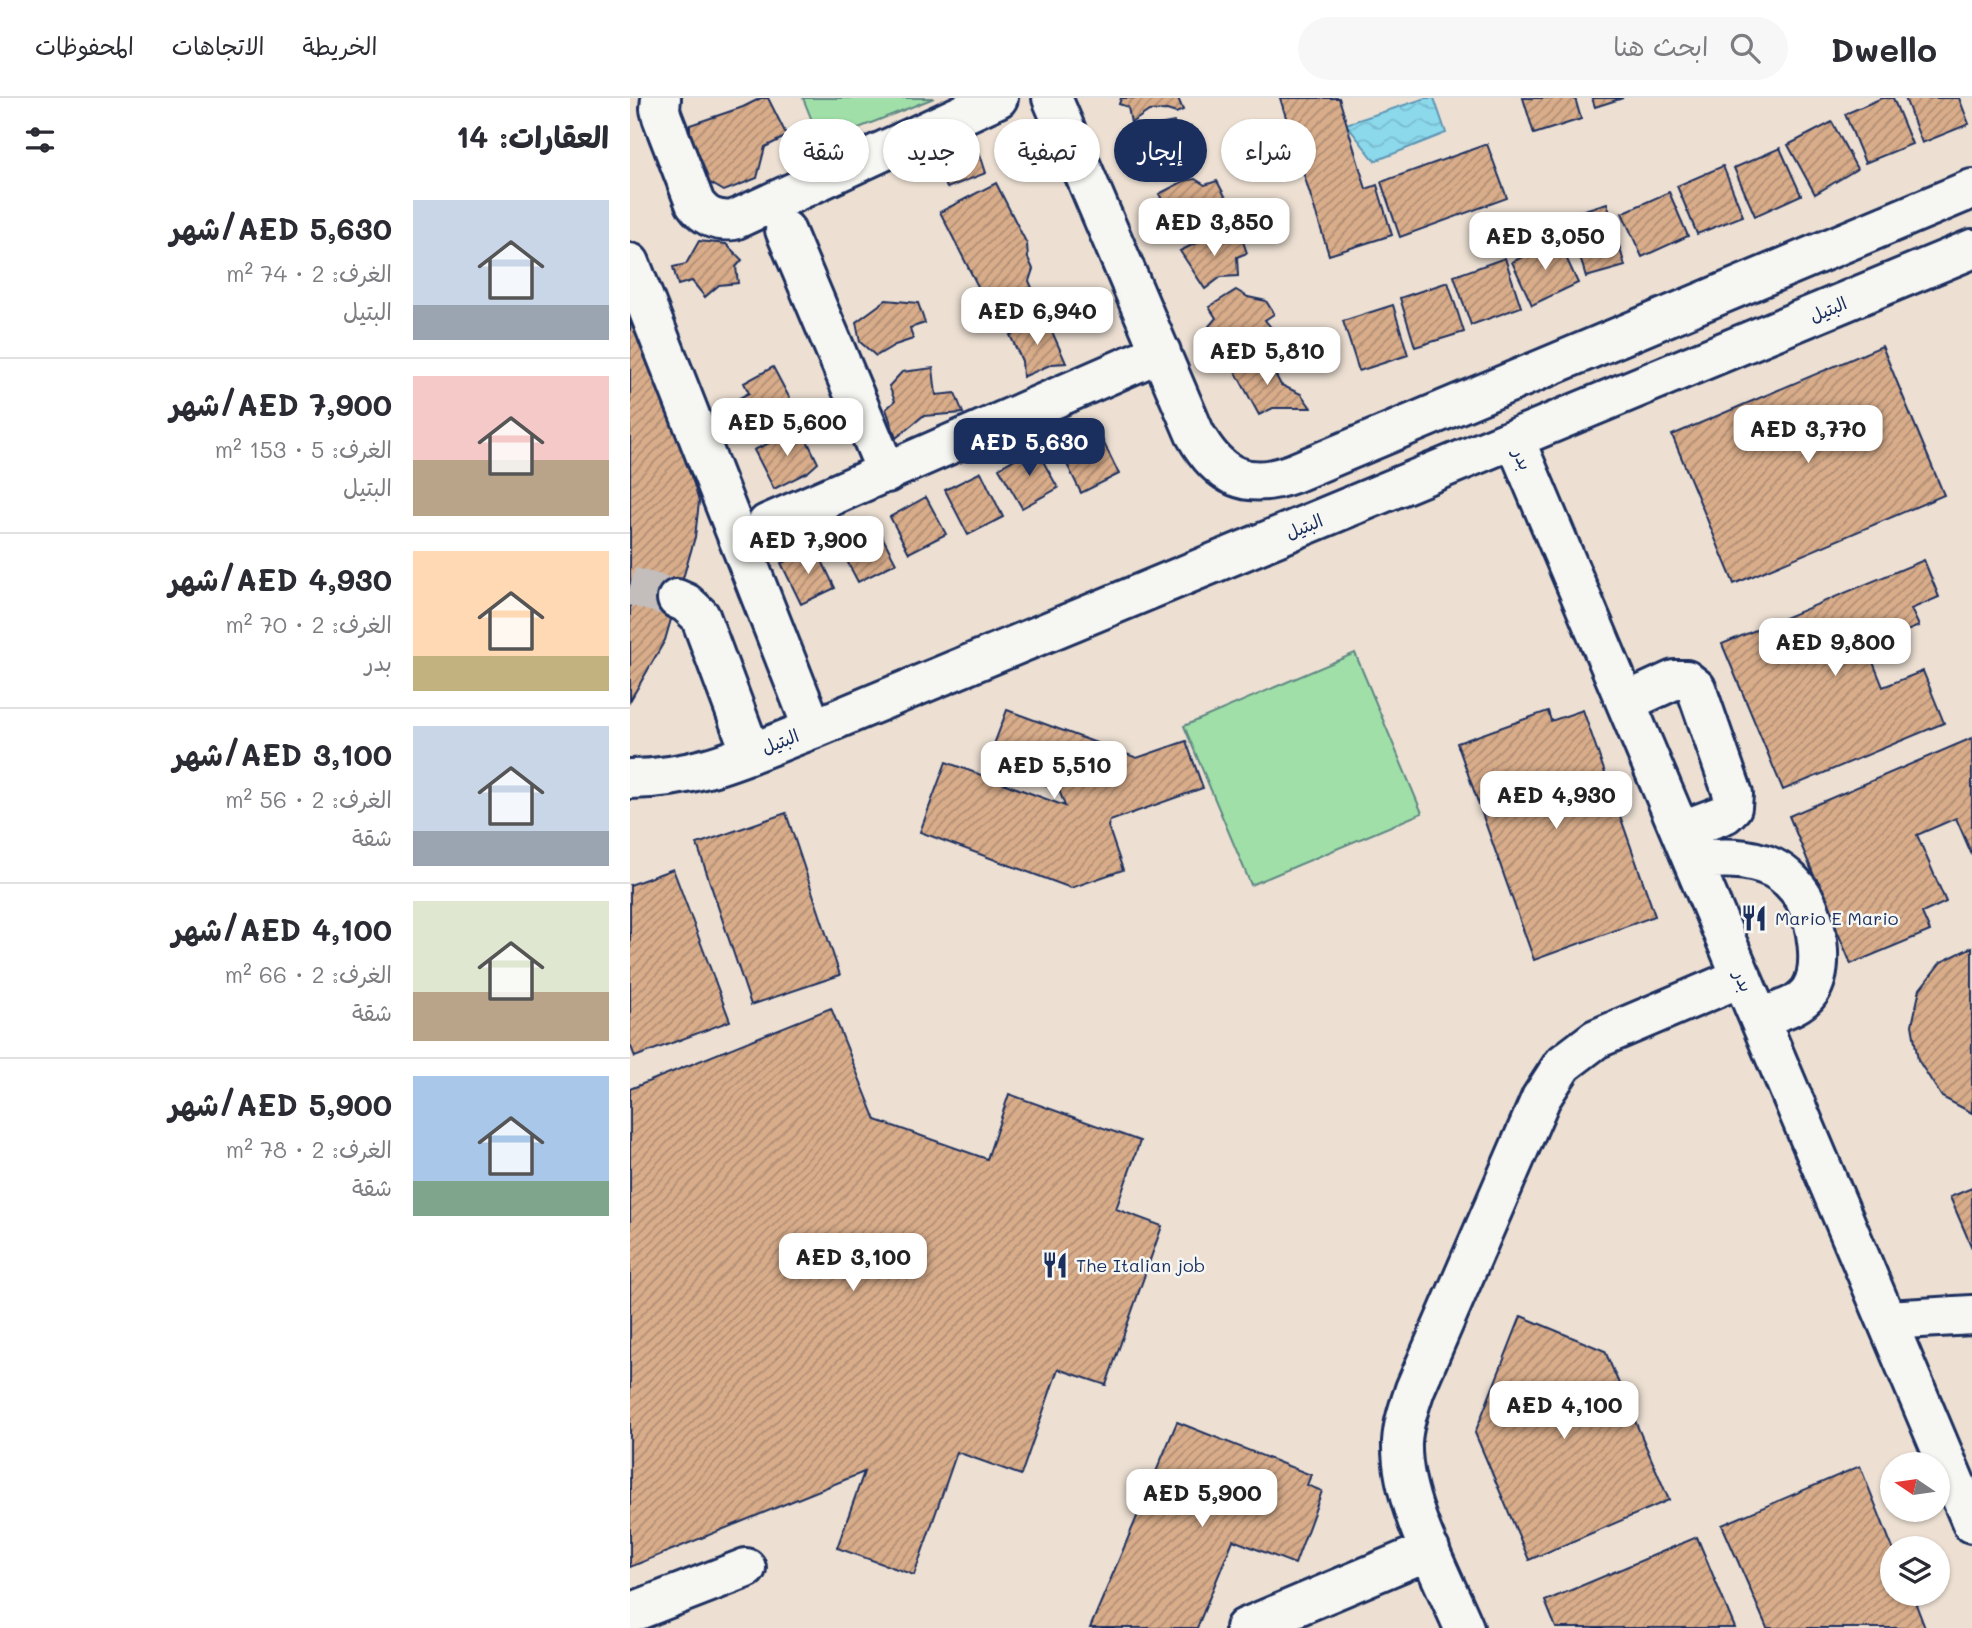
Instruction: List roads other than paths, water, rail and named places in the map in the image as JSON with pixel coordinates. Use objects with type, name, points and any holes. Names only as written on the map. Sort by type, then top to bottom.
[{"type":"street","points":[[661,98],[662,117],[695,203],[702,213],[723,221],[734,220],[998,98]]},
{"type":"street","points":[[1052,98],[1195,434],[1217,466],[1235,477],[1254,482],[1275,481],[1972,189]]},
{"type":"street","points":[[785,230],[887,473]]},
{"type":"street","name":"البتيل","points":[[630,779],[687,775],[813,729],[1972,249]]},
{"type":"street","points":[[630,263],[813,729]]},
{"type":"street","points":[[767,524],[1161,352]]},
{"type":"street","name":"بدر","points":[[1515,440],[1972,1523]]},
{"type":"street","points":[[677,599],[686,603],[700,616],[751,753]]},
{"type":"street","points":[[1626,702],[1674,680],[1686,680],[1696,688],[1733,794],[1732,807],[1687,846]]},
{"type":"street","points":[[1687,846],[1773,869],[1792,882],[1804,898],[1817,940],[1819,964],[1811,990],[1798,1004],[1759,1018]]},
{"type":"street","points":[[1464,1628],[1413,1506],[1403,1468],[1402,1441],[1406,1414],[1546,1089],[1563,1064],[1596,1040],[1742,977]]},
{"type":"street","points":[[1887,1320],[1972,1315]]},
{"type":"street","points":[[1245,1628],[1430,1550]]},
{"type":"street","points":[[630,1612],[746,1568]]},
{"type":"water","points":[[1426,98],[1434,98],[1446,133],[1375,161],[1346,124]]},
{"type":"tunnel","points":[[630,586],[677,599]]},
{"type":"place","name":"Mario E Mario","points":[[1754,918]]},
{"type":"place","name":"The Italian job","points":[[1055,1265]]}]
